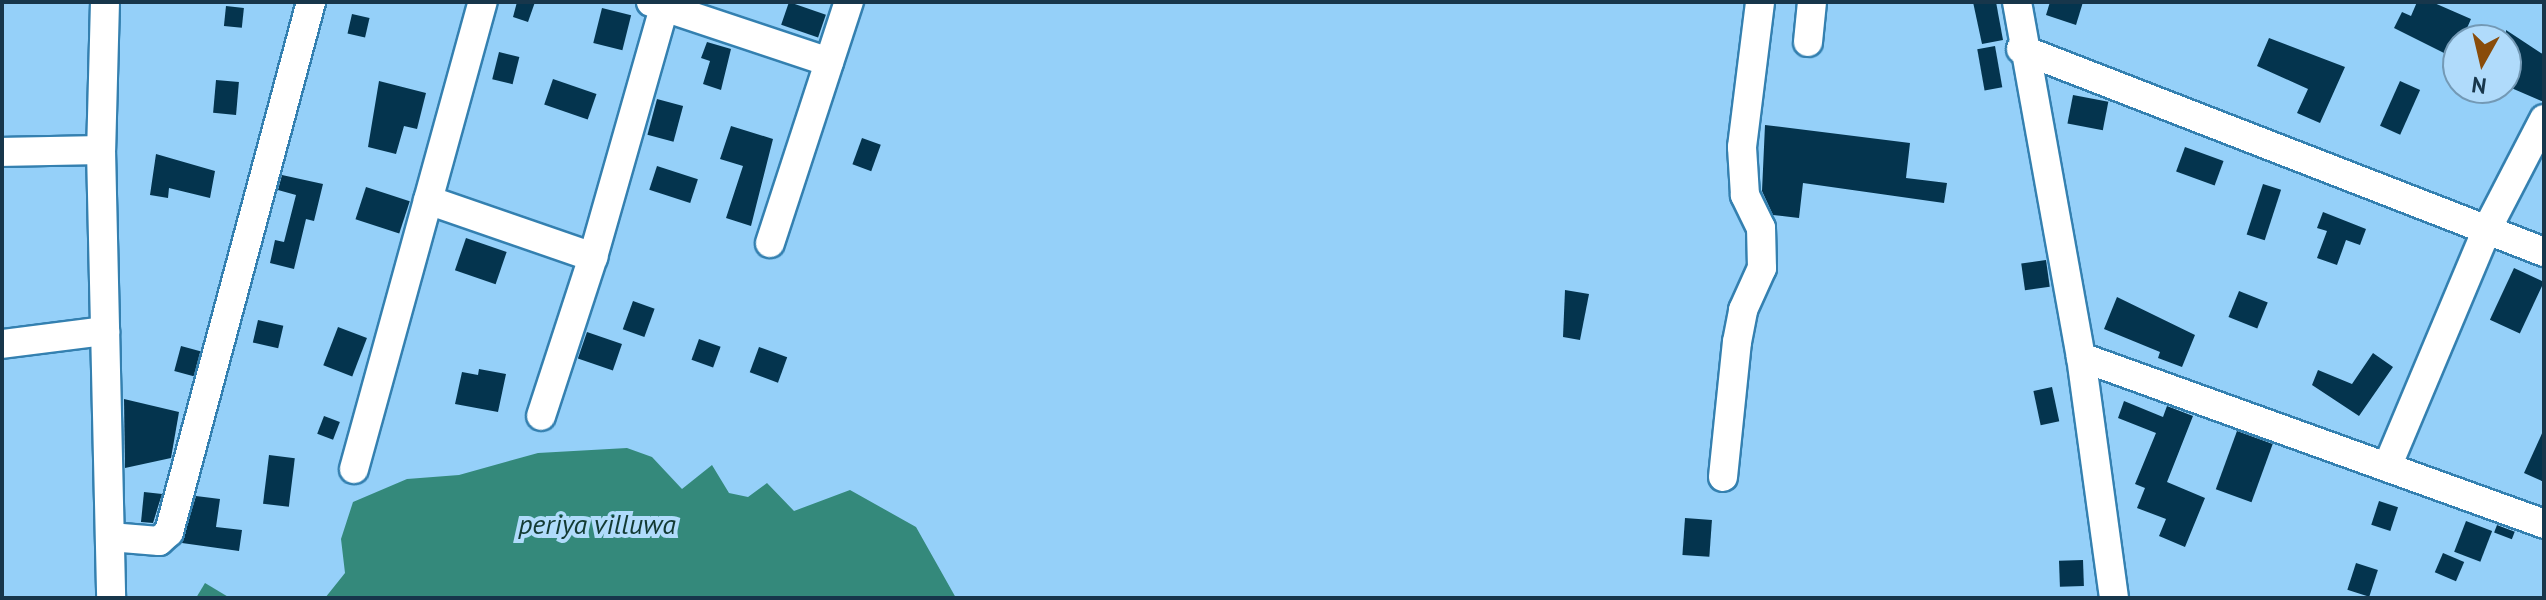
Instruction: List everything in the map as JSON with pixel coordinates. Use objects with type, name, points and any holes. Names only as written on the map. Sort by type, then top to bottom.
[{"type":"street","points":[[105,2],[101,150],[111,598]]},
{"type":"street","points":[[110,537],[159,541],[169,532],[311,2]]},
{"type":"street","points":[[354,469],[483,2]]},
{"type":"street","points":[[770,243],[849,2]]},
{"type":"street","points":[[1723,477],[1737,342],[1743,310],[1762,268],[1761,228],[1745,195],[1742,147],[1760,2]]},
{"type":"street","points":[[1808,42],[1812,2]]},
{"type":"street","points":[[2017,2],[2021,49],[2081,357],[2114,598]]},
{"type":"street","points":[[541,416],[593,257],[660,4],[829,62]]},
{"type":"street","points":[[2021,49],[2544,252]]},
{"type":"street","points":[[2387,467],[2486,231],[2544,119]]},
{"type":"street","points":[[2,152],[101,150]]},
{"type":"street","points":[[428,200],[593,257]]},
{"type":"street","points":[[2,344],[105,331]]},
{"type":"street","points":[[2081,357],[2544,524]]},
{"type":"water","name":"periya villuwa","points":[[627,448],[652,457],[682,489],[712,465],[729,493],[748,497],[767,483],[794,511],[850,490],[916,527],[956,598],[325,598],[345,573],[341,539],[353,502],[407,479],[459,475],[538,453]]},
{"type":"water","points":[[205,583],[230,598],[196,598]]},
{"type":"building","points":[[517,2],[535,2],[528,22],[513,17]]},
{"type":"building","points":[[789,2],[826,15],[818,37],[781,25]]},
{"type":"building","points":[[1973,2],[1996,2],[2003,40],[1982,44]]},
{"type":"building","points":[[2050,2],[2083,2],[2076,25],[2046,15]]},
{"type":"building","points":[[2417,2],[2432,2],[2471,19],[2469,24],[2442,24],[2442,52],[2394,28],[2402,12],[2411,16]]},
{"type":"building","points":[[226,6],[244,8],[242,28],[224,26]]},
{"type":"building","points":[[602,8],[631,15],[622,50],[593,43]]},
{"type":"building","points":[[352,14],[370,18],[365,38],[348,33]]},
{"type":"building","points":[[2269,38],[2345,67],[2320,123],[2297,113],[2308,89],[2257,66]]},
{"type":"building","points":[[2522,41],[2544,55],[2544,102],[2522,93]]},
{"type":"building","points":[[707,42],[731,49],[721,90],[703,84],[710,61],[701,58]]},
{"type":"building","points":[[1995,46],[2002,87],[1985,90],[1977,49]]},
{"type":"building","points":[[499,52],[519,57],[513,84],[492,79]]},
{"type":"building","points":[[553,79],[596,94],[588,120],[544,105]]},
{"type":"building","points":[[216,80],[239,82],[236,115],[213,113]]},
{"type":"building","points":[[379,81],[426,93],[417,129],[404,126],[396,154],[368,147]]},
{"type":"building","points":[[2400,81],[2420,90],[2400,135],[2380,126]]},
{"type":"building","points":[[2073,95],[2108,102],[2103,130],[2067,123]]},
{"type":"building","points":[[657,99],[683,106],[674,142],[647,135]]},
{"type":"building","points":[[1765,125],[1910,143],[1906,178],[1947,183],[1944,203],[1803,183],[1799,218],[1773,215],[1762,191]]},
{"type":"building","points":[[731,126],[773,139],[751,226],[726,218],[743,166],[720,159]]},
{"type":"building","points":[[862,138],[881,145],[871,171],[852,164]]},
{"type":"building","points":[[2185,147],[2224,161],[2215,185],[2176,171]]},
{"type":"building","points":[[156,154],[215,171],[210,198],[169,188],[168,198],[150,195]]},
{"type":"building","points":[[657,166],[698,179],[690,203],[649,190]]},
{"type":"building","points":[[282,175],[323,184],[314,221],[306,219],[294,269],[270,263],[275,240],[284,242],[296,195],[278,190]]},
{"type":"building","points":[[2263,184],[2281,190],[2265,240],[2247,234]]},
{"type":"building","points":[[366,187],[410,201],[399,234],[355,219]]},
{"type":"building","points":[[2323,212],[2366,229],[2360,245],[2346,240],[2337,265],[2317,258],[2327,231],[2317,228]]},
{"type":"building","points":[[466,238],[507,252],[496,284],[455,270]]},
{"type":"building","points":[[2046,260],[2050,287],[2025,290],[2021,263]]},
{"type":"building","points":[[2514,268],[2544,282],[2520,334],[2490,320]]},
{"type":"building","points":[[1565,290],[1589,294],[1580,340],[1563,337]]},
{"type":"building","points":[[2239,291],[2268,303],[2257,329],[2229,317]]},
{"type":"building","points":[[2117,297],[2195,335],[2182,367],[2158,358],[2160,352],[2104,329]]},
{"type":"building","points":[[633,301],[655,309],[644,337],[623,329]]},
{"type":"building","points":[[258,320],[283,326],[278,348],[253,342]]},
{"type":"building","points":[[338,327],[367,338],[352,376],[323,365]]},
{"type":"building","points":[[587,332],[622,344],[613,371],[578,358]]},
{"type":"building","points":[[699,339],[721,347],[713,368],[691,360]]},
{"type":"building","points":[[181,346],[200,351],[194,376],[174,371]]},
{"type":"building","points":[[759,347],[787,357],[778,383],[750,372]]},
{"type":"building","points":[[2373,353],[2393,367],[2359,416],[2312,385],[2318,370],[2352,384]]},
{"type":"building","points":[[479,369],[506,374],[498,412],[455,404],[462,372],[478,375]]},
{"type":"building","points":[[2052,387],[2059,421],[2041,425],[2033,391]]},
{"type":"building","points":[[124,399],[179,412],[171,458],[125,468]]},
{"type":"building","points":[[2124,401],[2163,417],[2167,406],[2193,416],[2167,482],[2205,498],[2185,547],[2159,536],[2166,519],[2137,508],[2145,488],[2135,484],[2156,433],[2118,418]]},
{"type":"building","points":[[324,416],[340,422],[333,440],[317,434]]},
{"type":"building","points":[[2544,429],[2544,482],[2524,473]]},
{"type":"building","points":[[2237,431],[2273,444],[2252,502],[2216,489]]},
{"type":"building","points":[[269,455],[295,458],[289,507],[263,504]]},
{"type":"building","points":[[144,492],[162,494],[153,523],[141,522]]},
{"type":"building","points":[[196,496],[220,499],[216,527],[242,530],[239,551],[182,543]]},
{"type":"building","points":[[2379,501],[2398,507],[2390,531],[2371,525]]},
{"type":"building","points":[[1685,518],[1712,520],[1709,557],[1682,555]]},
{"type":"building","points":[[2466,521],[2492,531],[2480,562],[2454,552]]},
{"type":"building","points":[[2497,525],[2515,532],[2512,539],[2494,532]]},
{"type":"building","points":[[2443,553],[2464,562],[2456,581],[2435,572]]},
{"type":"building","points":[[2083,560],[2084,586],[2060,587],[2059,561]]},
{"type":"building","points":[[2356,563],[2378,570],[2369,597],[2347,590]]}]
